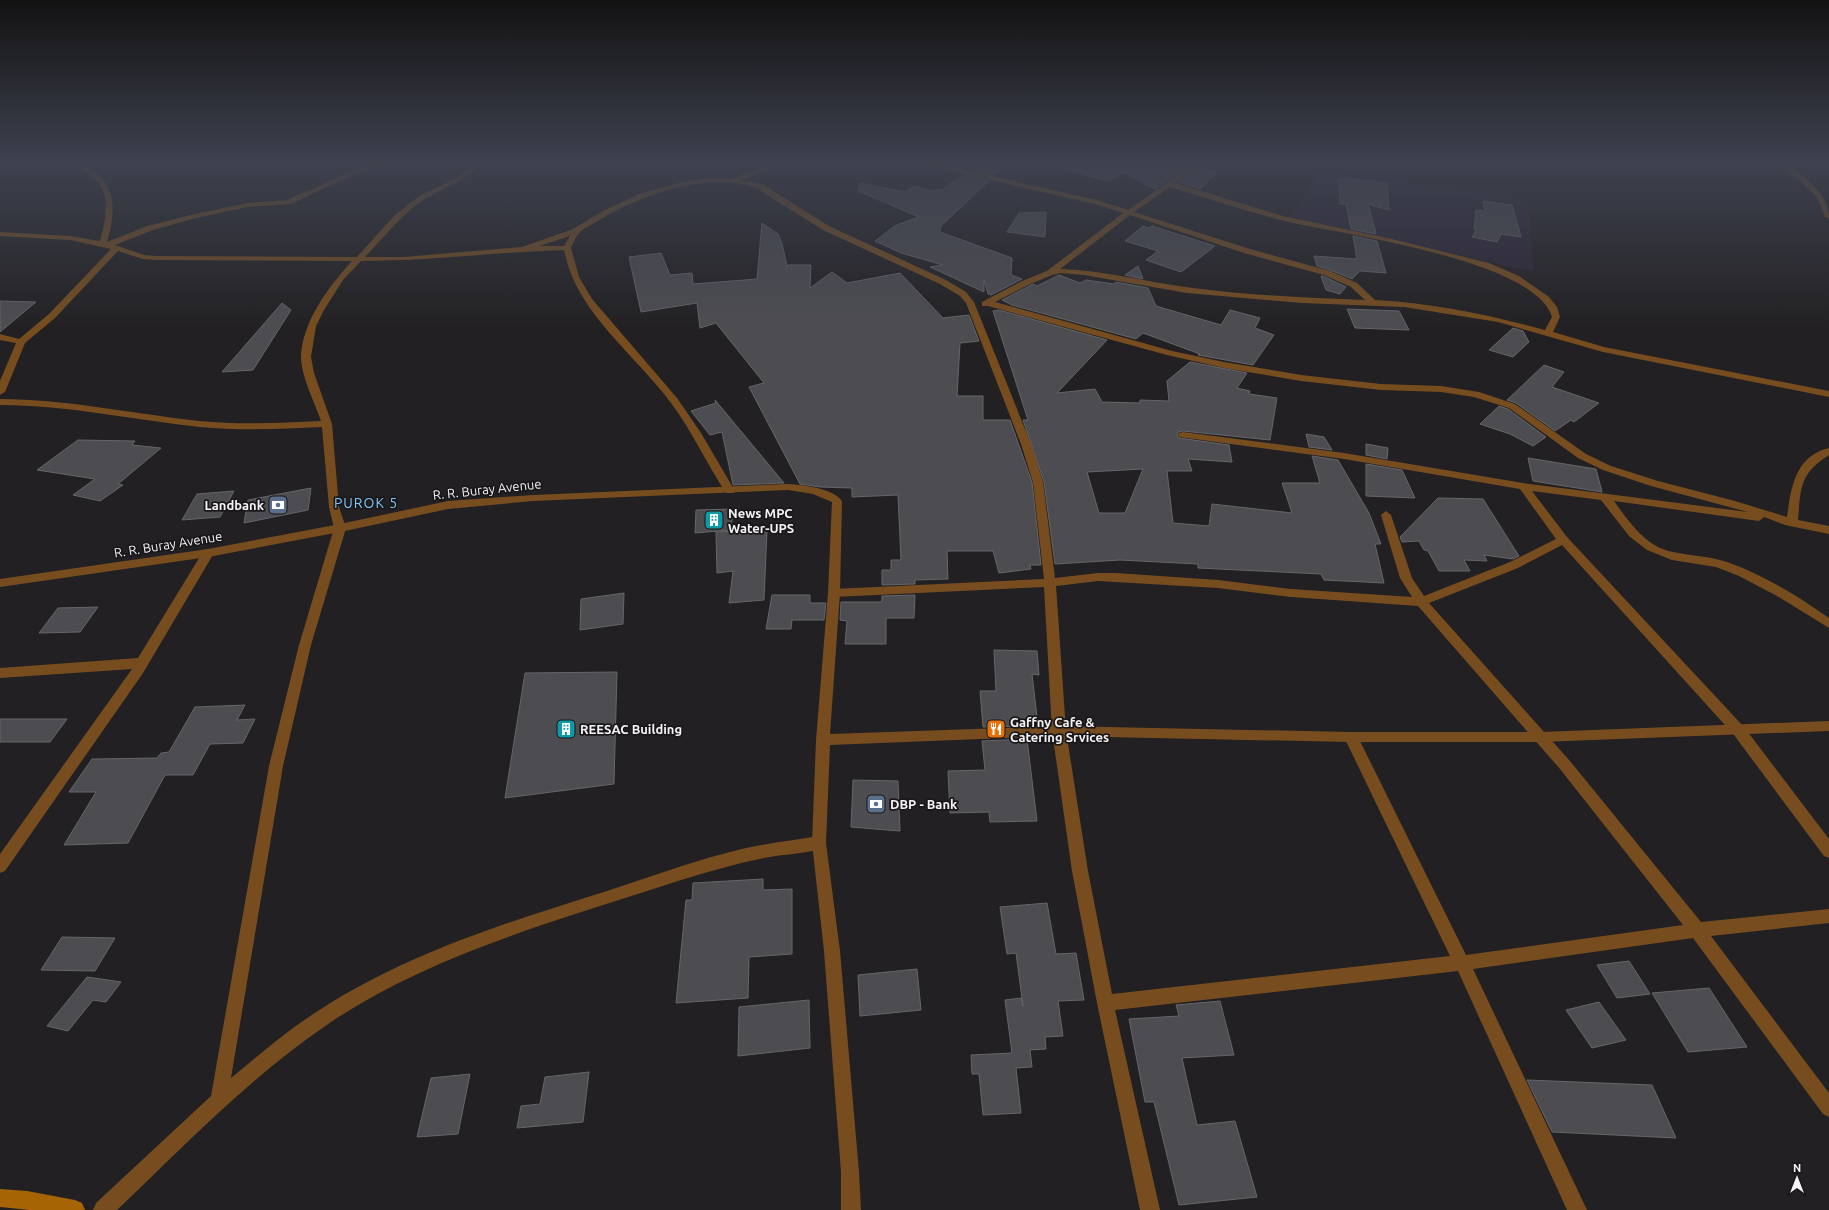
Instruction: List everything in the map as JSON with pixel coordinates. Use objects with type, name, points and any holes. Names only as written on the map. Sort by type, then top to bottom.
[{"type":"main road","points":[[0,1198],[27,1200],[75,1210]]},
{"type":"street","points":[[109,217],[109,246]]},
{"type":"street","points":[[0,392],[21,342],[52,316],[109,246],[150,228],[190,217]]},
{"type":"street","points":[[219,1100],[276,766],[305,645],[340,528],[334,507],[327,424],[309,373],[306,357],[308,342],[312,326],[320,310],[340,279],[400,217]]},
{"type":"street","points":[[523,250],[576,231],[599,217]]},
{"type":"street","points":[[807,217],[826,228],[943,282],[963,294],[970,302],[1026,444],[1038,482],[1050,583],[1059,731],[1080,871],[1105,1003],[1150,1210]]},
{"type":"street","points":[[1050,273],[1122,217]]},
{"type":"street","points":[[1146,217],[1247,251],[1342,278],[1354,285],[1372,302]]},
{"type":"street","points":[[1280,217],[1392,241],[1494,268],[1527,286],[1546,299],[1553,307],[1556,317],[1548,334]]},
{"type":"street","points":[[576,231],[567,248],[571,266],[576,278],[589,298],[619,337],[642,361],[678,405],[730,490]]},
{"type":"street","points":[[0,234],[56,236],[109,246],[143,257],[168,259],[404,259],[567,248]]},
{"type":"street","points":[[973,310],[1025,283],[1050,273],[1061,271],[1084,273],[1131,282],[1194,291],[1302,300],[1404,304],[1499,320],[1603,348],[1829,394]]},
{"type":"street","points":[[988,303],[1170,353],[1224,365],[1301,378],[1381,387],[1441,389],[1476,394],[1512,406],[1582,456],[1607,468],[1655,484],[1731,503],[1792,522]]},
{"type":"street","points":[[0,337],[21,342]]},
{"type":"street","points":[[0,402],[37,403],[204,424],[257,426],[327,424]]},
{"type":"street","points":[[1183,435],[1344,456],[1522,486],[1792,522],[1829,530]]},
{"type":"street","points":[[1792,522],[1796,490],[1801,472],[1814,459],[1829,451]]},
{"type":"street","points":[[1522,486],[1563,540],[1738,731],[1829,851]]},
{"type":"street","name":"R. R. Buray Avenue","points":[[0,583],[208,552],[340,528],[448,504],[533,498],[788,487],[818,492],[830,496],[837,501],[834,593]]},
{"type":"street","points":[[1605,498],[1629,530],[1640,541],[1655,550],[1670,555],[1692,558],[1731,567],[1778,592],[1829,624]]},
{"type":"street","points":[[1386,515],[1406,578],[1421,602],[1541,737],[1697,930],[1829,1108]]},
{"type":"street","points":[[851,1210],[850,1172],[832,951],[819,843],[823,740],[834,593],[1050,583],[1098,577],[1116,577],[1218,584],[1291,593],[1421,602],[1514,565],[1563,540]]},
{"type":"street","points":[[0,866],[142,663],[208,552]]},
{"type":"street","points":[[0,673],[142,663]]},
{"type":"street","points":[[823,740],[1059,731],[1351,737],[1541,737],[1738,731],[1829,726]]},
{"type":"street","points":[[1351,737],[1462,963],[1577,1210]]},
{"type":"street","points":[[102,1210],[219,1100],[297,1036],[326,1015],[373,988],[414,968],[472,944],[537,920],[704,867],[777,848],[819,843]]},
{"type":"street","points":[[1105,1003],[1462,963],[1697,930],[1829,916]]},
{"type":"shaded area","points":[[1293,217],[1530,217],[1534,272]]},
{"type":"building","points":[[918,217],[950,217],[941,226],[940,232],[1012,258],[1011,275],[1022,279],[991,295],[988,294],[984,280],[984,292],[930,267],[943,265],[901,253],[875,241],[896,225]]},
{"type":"building","points":[[1016,217],[1046,217],[1045,237],[1007,232]]},
{"type":"building","points":[[1349,217],[1372,217],[1376,234],[1351,229]]},
{"type":"building","points":[[1475,217],[1516,217],[1521,237],[1501,234],[1497,242],[1472,237],[1476,230],[1474,229]]},
{"type":"building","points":[[762,223],[778,234],[782,243],[787,267],[788,265],[811,265],[810,288],[832,272],[847,283],[900,273],[943,318],[969,315],[979,341],[960,343],[957,396],[983,396],[983,420],[1010,420],[1032,482],[1041,565],[1030,565],[1031,569],[999,573],[993,551],[947,551],[948,579],[915,580],[915,584],[882,585],[882,570],[891,570],[891,560],[901,560],[898,495],[852,497],[852,488],[820,487],[800,484],[749,387],[764,383],[716,323],[700,328],[697,303],[641,312],[629,257],[661,253],[670,275],[692,273],[693,284],[757,279]]},
{"type":"building","points":[[1143,226],[1148,228],[1152,226],[1215,246],[1181,272],[1146,260],[1158,251],[1125,241]]},
{"type":"building","points":[[1353,236],[1377,241],[1386,273],[1360,271],[1352,279],[1317,266],[1314,256],[1357,259]]},
{"type":"building","points":[[1138,266],[1143,279],[1125,275]]},
{"type":"building","points":[[1059,275],[1080,283],[1086,280],[1114,284],[1116,282],[1148,288],[1156,306],[1221,325],[1230,310],[1260,318],[1255,328],[1274,335],[1253,365],[1198,355],[1200,354],[1143,333],[1136,339],[1012,305],[1002,300],[1033,284],[1037,286]]},
{"type":"building","points":[[1321,276],[1346,287],[1340,294],[1326,290]]},
{"type":"building","points":[[0,301],[36,302],[0,332]]},
{"type":"building","points":[[282,303],[291,310],[253,370],[222,372]]},
{"type":"building","points":[[1347,309],[1399,311],[1409,330],[1355,328]]},
{"type":"building","points":[[999,310],[1107,340],[1057,393],[1095,389],[1102,402],[1140,403],[1140,400],[1169,401],[1167,381],[1190,362],[1247,373],[1237,388],[1250,391],[1249,394],[1277,398],[1270,440],[1183,431],[1178,432],[1177,436],[1179,438],[1229,445],[1232,462],[1188,459],[1192,471],[1167,471],[1173,523],[1209,526],[1212,504],[1292,513],[1282,483],[1320,483],[1312,456],[1338,460],[1369,513],[1381,544],[1375,544],[1384,583],[1324,580],[1321,574],[1198,568],[1198,564],[1120,560],[1055,564],[1044,482],[1023,420],[1028,420],[993,311]],"holes":[[[1143,469],[1125,513],[1099,513],[1087,472]]]},
{"type":"building","points":[[1513,328],[1523,331],[1529,342],[1513,357],[1489,350]]},
{"type":"building","points":[[1544,365],[1564,372],[1552,387],[1599,403],[1574,422],[1571,420],[1555,431],[1516,403],[1507,400]]},
{"type":"building","points":[[715,400],[784,483],[733,485],[722,432],[710,435],[691,411],[716,403]]},
{"type":"building","points":[[1499,406],[1508,409],[1546,437],[1533,446],[1510,434],[1480,424]]},
{"type":"building","points":[[1306,434],[1324,437],[1332,450],[1309,447]]},
{"type":"building","points":[[78,440],[135,441],[132,445],[161,448],[118,484],[123,485],[100,501],[73,495],[95,479],[37,470]]},
{"type":"building","points":[[1366,444],[1388,448],[1387,459],[1366,455]]},
{"type":"building","points":[[1528,458],[1596,469],[1602,492],[1533,481]]},
{"type":"building","points":[[1366,464],[1402,470],[1415,498],[1366,496]]},
{"type":"building","name":"Landbank","points":[[311,488],[308,510],[244,523],[248,500]]},
{"type":"building","points":[[234,491],[220,517],[182,520],[197,494]]},
{"type":"building","points":[[1438,498],[1483,499],[1519,556],[1513,559],[1484,555],[1487,561],[1464,560],[1470,571],[1439,571],[1428,551],[1424,550],[1419,541],[1402,542],[1400,537]]},
{"type":"building","name":"News MPC Water-UPS","points":[[733,509],[731,530],[695,533],[696,510]]},
{"type":"building","points":[[767,530],[764,600],[729,603],[733,571],[717,573],[716,532]]},
{"type":"building","points":[[624,593],[623,624],[580,630],[581,599]]},
{"type":"building","points":[[772,595],[810,595],[810,603],[826,603],[824,620],[792,620],[791,629],[766,629]]},
{"type":"building","points":[[915,595],[914,618],[886,618],[886,644],[845,644],[847,621],[840,620],[841,602],[882,602],[882,596]]},
{"type":"building","points":[[98,607],[80,632],[39,633],[58,608]]},
{"type":"building","points":[[994,650],[1037,651],[1039,675],[1032,674],[1037,717],[1024,717],[1025,726],[983,727],[980,691],[996,691]]},
{"type":"building","name":"REESAC Building","points":[[617,672],[614,784],[505,798],[525,673]]},
{"type":"building","points":[[245,705],[237,720],[255,719],[243,743],[210,744],[193,775],[165,775],[128,843],[64,845],[96,792],[69,792],[92,759],[157,758],[161,753],[169,752],[195,707]]},
{"type":"building","points":[[0,719],[67,719],[50,742],[0,742]]},
{"type":"building","points":[[1027,739],[1037,821],[990,822],[989,812],[950,813],[948,771],[985,770],[982,741]]},
{"type":"building","name":"DBP - Bank","points":[[853,780],[898,781],[900,831],[851,827]]},
{"type":"building","points":[[763,879],[763,890],[792,889],[792,954],[749,957],[748,998],[676,1003],[686,900],[692,900],[693,883]]},
{"type":"building","points":[[1047,903],[1056,954],[1076,953],[1084,1000],[1058,1001],[1063,1036],[1045,1037],[1046,1049],[1030,1050],[1032,1067],[1016,1068],[1021,1113],[983,1115],[979,1074],[972,1074],[971,1055],[1012,1053],[1005,1000],[1021,998],[1023,1006],[1016,953],[1007,954],[1000,907]]},
{"type":"building","points":[[62,937],[115,938],[95,971],[41,970]]},
{"type":"building","points":[[1629,961],[1650,994],[1617,998],[1597,965]]},
{"type":"building","points":[[917,969],[921,1010],[860,1016],[858,975]]},
{"type":"building","points":[[87,977],[121,982],[106,1002],[93,1000],[68,1031],[47,1026]]},
{"type":"building","points":[[1709,988],[1747,1047],[1688,1052],[1652,993]]},
{"type":"building","points":[[809,1000],[810,1048],[738,1056],[739,1007]]},
{"type":"building","points":[[1220,1001],[1234,1055],[1182,1058],[1197,1125],[1235,1121],[1257,1197],[1179,1205],[1154,1102],[1145,1102],[1129,1019],[1179,1016],[1176,1005]]},
{"type":"building","points":[[1599,1002],[1626,1040],[1592,1048],[1566,1010]]},
{"type":"building","points":[[589,1072],[583,1122],[517,1128],[521,1106],[540,1104],[545,1077]]},
{"type":"building","points":[[470,1074],[458,1134],[417,1137],[431,1078]]},
{"type":"building","points":[[1527,1080],[1652,1085],[1676,1138],[1552,1132]]},
{"type":"place","name":"Landbank","points":[[278,505]]},
{"type":"place","name":"News MPC Water-UPS","points":[[714,520]]},
{"type":"place","name":"REESAC Building","points":[[566,729]]},
{"type":"place","name":"Gaffny Cafe & Catering Srvices","points":[[996,729]]},
{"type":"place","name":"DBP - Bank","points":[[876,804]]},
{"type":"district","name":"PUROK 5","points":[[366,503]]}]
